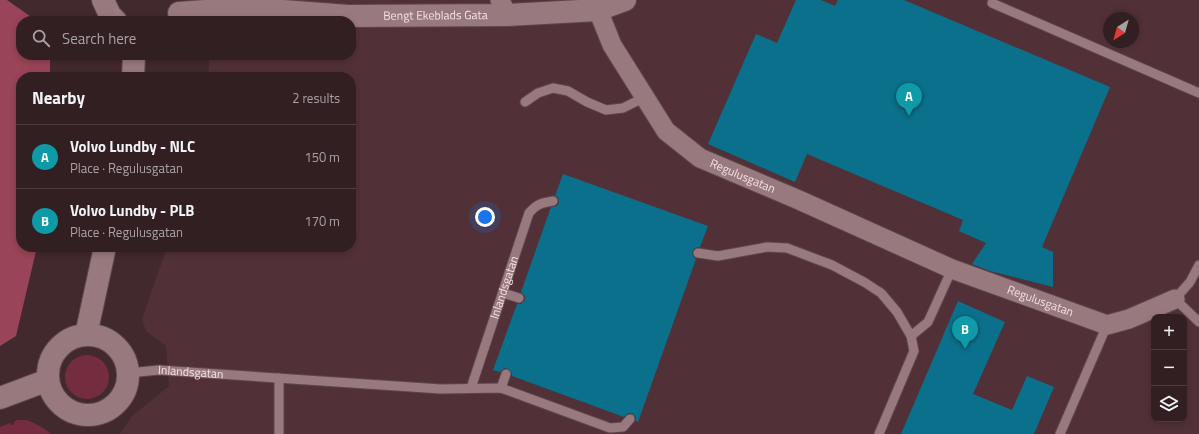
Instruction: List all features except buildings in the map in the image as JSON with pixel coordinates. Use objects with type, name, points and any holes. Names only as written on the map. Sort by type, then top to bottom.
[{"type":"street","points":[[103,0],[111,16]]},
{"type":"street","name":"Bengt Ekeblads Gata","points":[[179,11],[235,4],[348,16],[504,8],[598,10],[625,0]]},
{"type":"street","name":"Regulusgatan","points":[[598,10],[612,45],[666,130],[700,158],[799,200],[952,269],[1107,325]]},
{"type":"street","points":[[133,72],[134,60]]},
{"type":"street","points":[[86,335],[104,252]]},
{"type":"street","points":[[1107,325],[1129,320],[1175,299]]},
{"type":"street","points":[[86,335],[103,338],[111,342],[125,359],[128,372],[128,379],[124,391],[118,402],[101,413],[91,424],[80,414],[72,412],[59,403],[50,388],[48,380],[49,364],[57,349],[70,339],[86,335]]},
{"type":"street","points":[[0,398],[48,380]]},
{"type":"lane","points":[[992,3],[1199,93]]},
{"type":"lane","points":[[525,102],[538,93],[553,88],[568,91],[587,102],[606,110],[624,108],[644,97]]},
{"type":"lane","name":"Inlandsgatan","points":[[471,388],[529,213],[534,207],[542,203],[553,202]]},
{"type":"lane","points":[[698,253],[718,256],[768,247],[787,248],[832,265],[881,293],[897,312],[911,336],[914,351],[879,434]]},
{"type":"lane","points":[[1199,265],[1190,282],[1175,299],[1199,322]]},
{"type":"lane","points":[[911,336],[928,322],[952,269]]},
{"type":"lane","points":[[503,293],[518,298]]},
{"type":"lane","points":[[1060,434],[1107,325]]},
{"type":"lane","name":"Inlandsgatan","points":[[128,372],[159,370],[441,388],[501,388],[610,428],[623,428],[630,419]]},
{"type":"lane","points":[[501,388],[506,374]]},
{"type":"lane","points":[[279,378],[279,434]]},
{"type":"shaded area","points":[[0,0],[7,0],[30,16],[16,16],[16,60],[50,60],[50,72],[16,72],[16,252],[36,252],[16,336],[0,346]]},
{"type":"shaded area","points":[[213,0],[1199,0],[1199,434],[120,434],[131,417],[169,386],[166,346],[146,331],[142,319],[165,252],[356,252],[356,72],[208,72],[210,60],[356,60],[356,16],[212,16]]},
{"type":"shaded area","points":[[83,355],[91,355],[103,361],[109,373],[109,381],[103,393],[91,399],[83,399],[71,393],[65,381],[65,373],[71,361]]},
{"type":"shaded area","points":[[17,420],[27,420],[42,427],[51,434],[0,434],[0,427],[10,423],[11,425],[14,424]]},
{"type":"place","name":"Volvo Lundby - NLC","points":[[909,116]]},
{"type":"place","name":"Volvo Lundby - PLB","points":[[965,349]]}]
